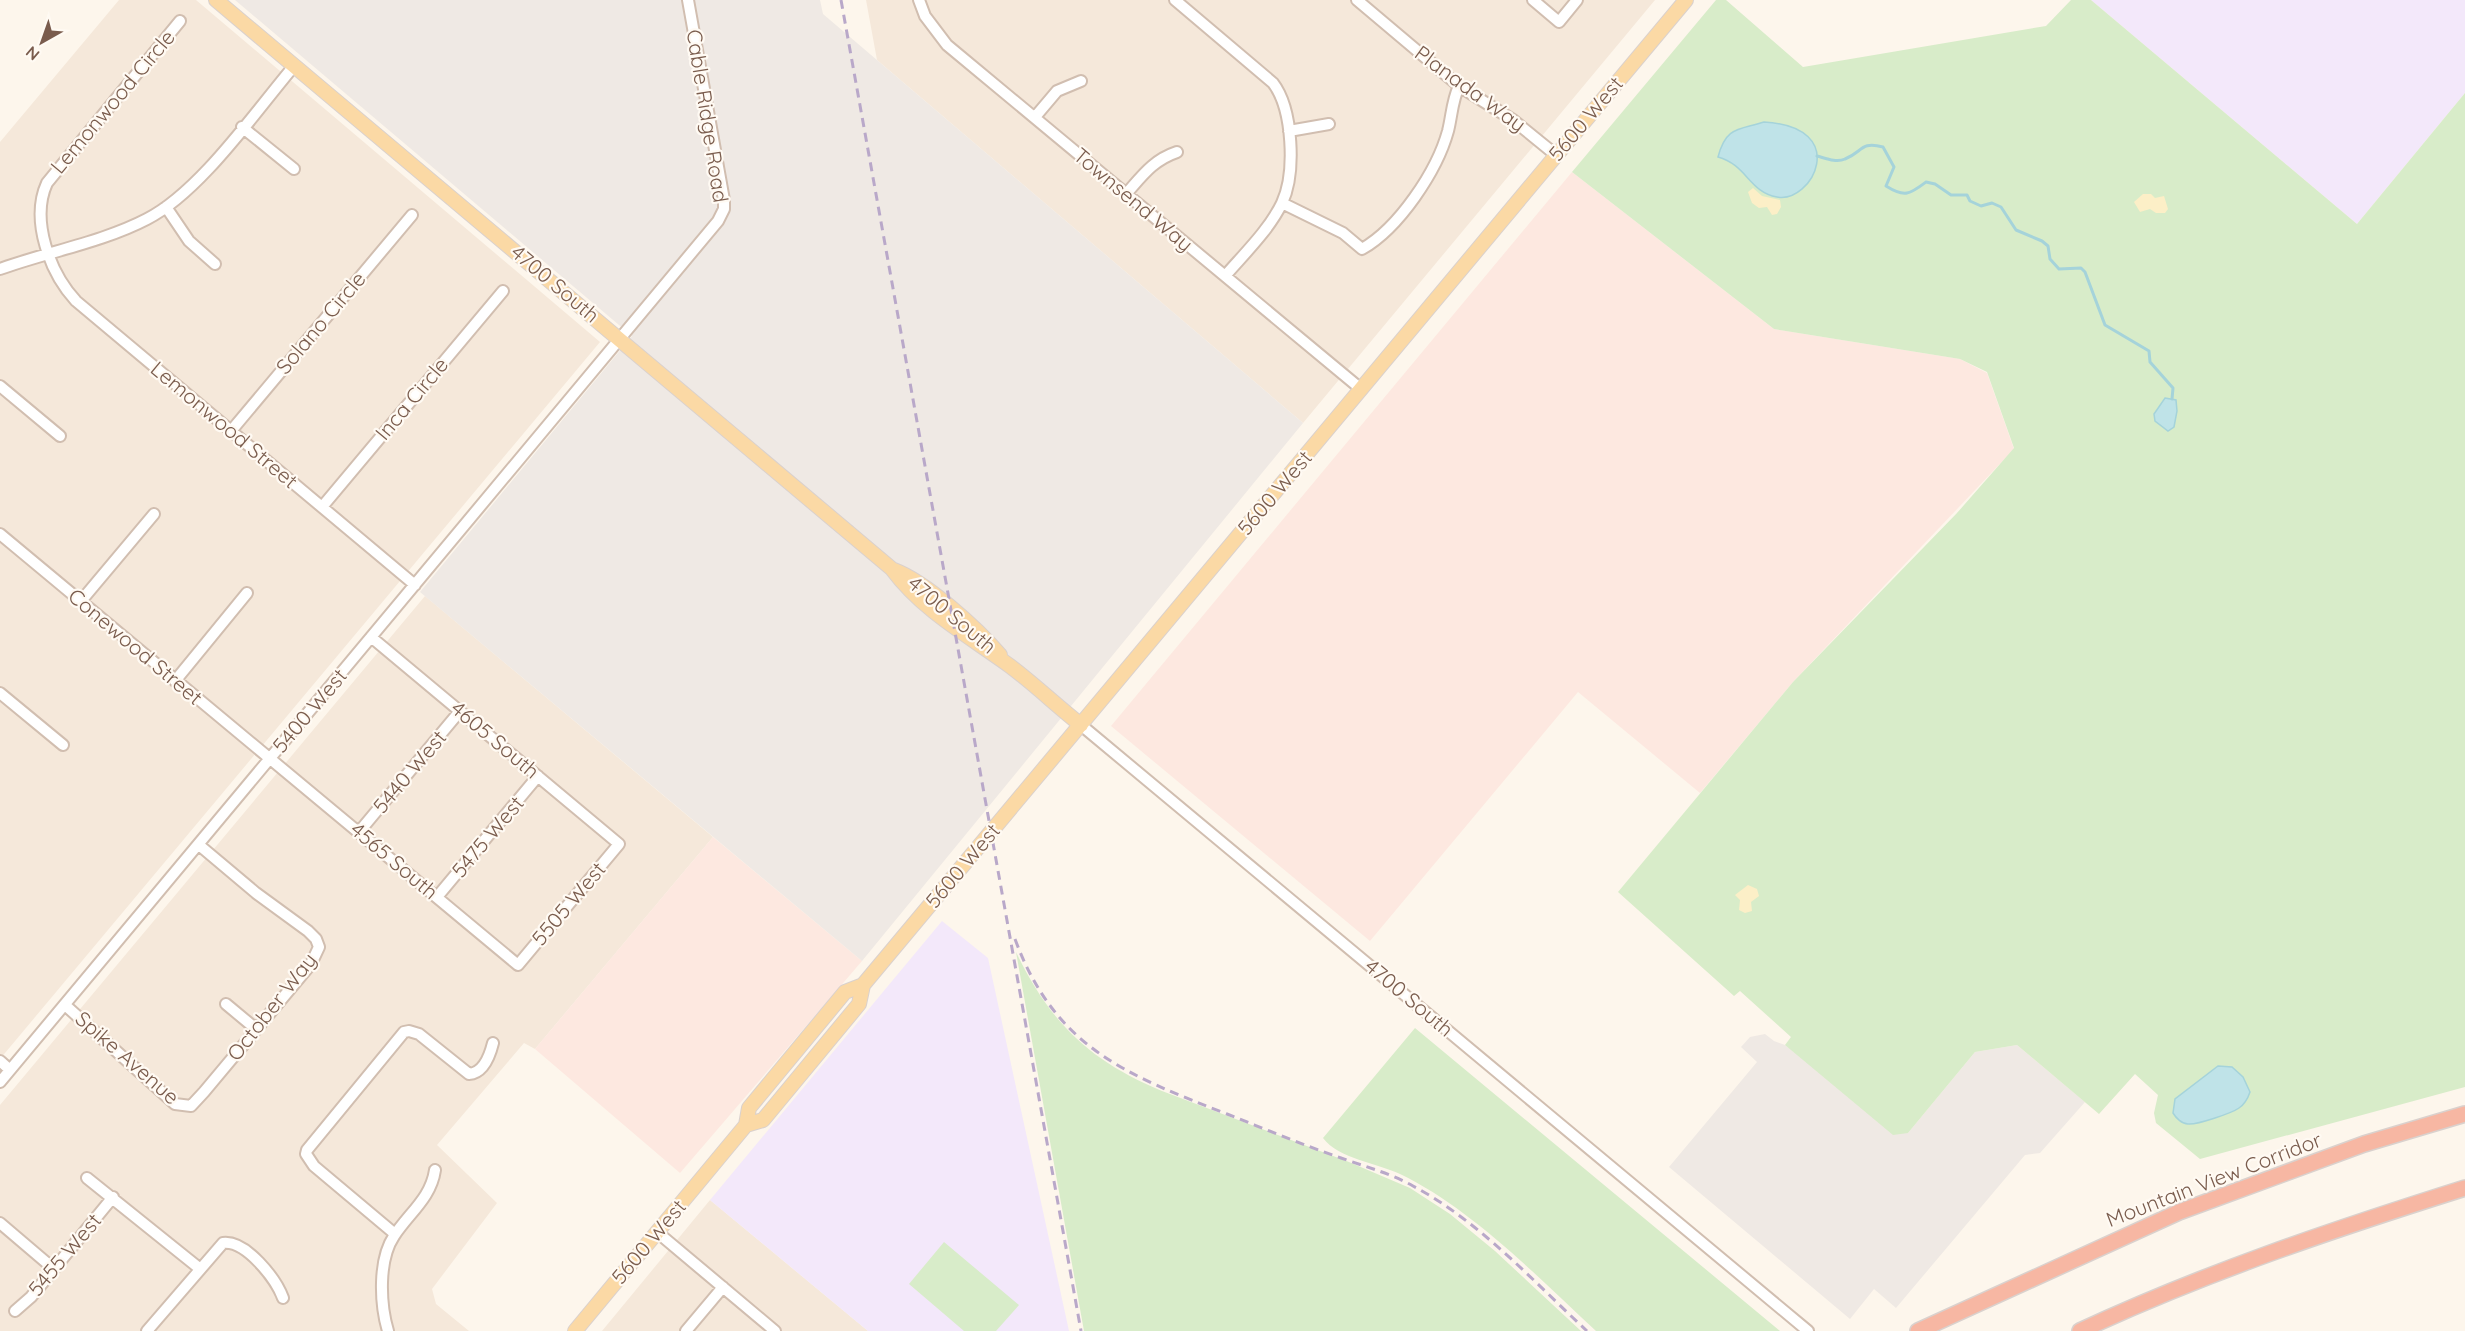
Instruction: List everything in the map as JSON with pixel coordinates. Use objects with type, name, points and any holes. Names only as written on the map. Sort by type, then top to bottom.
[{"type":"highway","name":"Mountain View Corridor","points":[[1918,1331],[2179,1212],[2364,1144],[2465,1114]]},
{"type":"highway","points":[[2080,1331],[2152,1298],[2379,1215],[2465,1188]]},
{"type":"main road","name":"4700 South","points":[[216,0],[892,569],[910,576],[987,640],[1009,665],[1081,725]]},
{"type":"main road","name":"5600 West","points":[[575,1331],[746,1125],[763,1120],[860,1004],[863,985],[1686,0]]},
{"type":"street","name":"Cable Ridge Road","points":[[619,338],[718,221],[724,209],[722,181],[688,0]]},
{"type":"street","name":"Townsend Way","points":[[919,0],[925,16],[937,34],[1361,389]]},
{"type":"street","points":[[1175,0],[1273,82],[1282,98],[1289,130],[1289,170],[1282,203],[1266,228],[1225,276]]},
{"type":"street","name":"Planada Way","points":[[1357,0],[1459,86],[1513,120],[1556,155]]},
{"type":"street","points":[[1533,0],[1559,21],[1577,0]]},
{"type":"street","name":"Lemonwood Circle","points":[[49,253],[40,215],[47,183],[180,21]]},
{"type":"street","points":[[0,269],[136,224],[166,207],[193,185],[294,66]]},
{"type":"street","points":[[1035,117],[1057,91],[1081,81]]},
{"type":"street","points":[[1282,203],[1343,233],[1362,249],[1377,240],[1424,184],[1438,158],[1448,130],[1452,101],[1459,86]]},
{"type":"street","points":[[1289,130],[1329,124]]},
{"type":"street","points":[[242,127],[294,169]]},
{"type":"street","points":[[1126,194],[1149,167],[1161,157],[1177,152]]},
{"type":"street","points":[[166,207],[189,241],[215,264]]},
{"type":"street","name":"Solano Circle","points":[[231,431],[412,215]]},
{"type":"street","name":"Lemonwood Street","points":[[49,253],[61,281],[76,301],[415,585]]},
{"type":"street","name":"Inca Circle","points":[[322,507],[503,291]]},
{"type":"street","name":"5400 West","points":[[0,1082],[619,338]]},
{"type":"street","points":[[0,386],[60,436]]},
{"type":"street","points":[[81,601],[154,514]]},
{"type":"street","name":"Conewood Street","points":[[0,534],[175,681],[271,758]]},
{"type":"street","points":[[175,681],[248,593]]},
{"type":"street","name":"4605 South","points":[[371,637],[619,844]]},
{"type":"street","points":[[1,695],[63,745]]},
{"type":"street","name":"5440 West","points":[[359,832],[460,711]]},
{"type":"street","name":"4700 South","points":[[1081,725],[1808,1331]]},
{"type":"street","name":"4565 South","points":[[271,758],[518,965]]},
{"type":"street","name":"5475 West","points":[[437,897],[538,776]]},
{"type":"street","name":"October Way","points":[[191,1106],[311,964],[318,952],[318,943],[308,931],[256,893],[199,844]]},
{"type":"street","name":"5505 West","points":[[518,965],[619,844]]},
{"type":"street","points":[[226,1004],[256,1029]]},
{"type":"street","name":"Spike Avenue","points":[[65,1005],[172,1102],[179,1106],[191,1106]]},
{"type":"street","points":[[395,1234],[314,1166],[306,1154],[312,1141],[404,1032],[418,1034],[469,1074],[477,1072],[485,1063],[493,1043]]},
{"type":"street","points":[[0,1061],[10,1070]]},
{"type":"street","points":[[388,1331],[384,1309],[384,1268],[388,1246],[395,1234],[429,1193],[435,1170]]},
{"type":"street","points":[[87,1178],[199,1268]]},
{"type":"street","name":"5455 West","points":[[15,1311],[54,1269],[113,1197]]},
{"type":"street","points":[[0,1223],[54,1269]]},
{"type":"street","points":[[657,1232],[775,1331]]},
{"type":"street","points":[[147,1331],[219,1245],[231,1242],[270,1273],[283,1298]]},
{"type":"street","points":[[686,1331],[723,1287]]},
{"type":"shaded area","points":[[119,0],[196,0],[600,342],[0,1059],[0,142]]},
{"type":"shaded area","points":[[235,0],[820,0],[823,14],[1303,423],[862,961],[420,592],[632,336]]},
{"type":"shaded area","points":[[866,0],[1655,0],[1303,423],[877,60]]},
{"type":"shaded area","points":[[2091,0],[2465,0],[2465,93],[2357,224]]},
{"type":"shaded area","points":[[1572,172],[1774,329],[1960,359],[1987,373],[2014,449],[1793,682],[1700,793],[1578,692],[1370,941],[1111,726]]},
{"type":"shaded area","points":[[425,596],[713,837],[535,1049],[524,1043],[437,1145],[497,1203],[432,1289],[436,1304],[469,1331],[0,1331],[0,1105]]},
{"type":"shaded area","points":[[713,837],[862,961],[680,1173],[535,1049]]},
{"type":"shaded area","points":[[942,921],[988,958],[1069,1331],[868,1331],[710,1200]]},
{"type":"shaded area","points":[[1765,1034],[1785,1045],[1908,1133],[1975,1052],[2017,1045],[2085,1102],[2040,1153],[2025,1155],[1896,1308],[1874,1289],[1850,1319],[1669,1167],[1757,1062],[1741,1047],[1750,1037]]},
{"type":"shaded area","points":[[710,1200],[868,1331],[602,1331]]},
{"type":"green space","points":[[1716,0],[1726,0],[1803,67],[2046,26],[2071,0],[2091,0],[2357,224],[2465,93],[2465,1087],[2200,1159],[2156,1123],[2154,1113],[2158,1095],[2135,1074],[2099,1114],[2017,1045],[1975,1052],[1908,1133],[1893,1135],[1785,1045],[1791,1037],[1740,991],[1734,996],[1618,892],[1793,682],[1957,513],[2014,448],[1987,372],[1960,359],[1774,329],[1572,172]]},
{"type":"green space","points":[[1016,952],[1029,977],[1058,1019],[1093,1053],[1114,1067],[1162,1091],[1349,1162],[1410,1188],[1450,1214],[1495,1251],[1581,1331],[1084,1331]]},
{"type":"green space","points":[[1415,1028],[1780,1331],[1596,1331],[1528,1267],[1453,1205],[1400,1174],[1348,1156],[1330,1145],[1323,1138]]},
{"type":"green space","points":[[944,1242],[1019,1305],[996,1331],[964,1331],[909,1284]]},
{"type":"sand","points":[[1753,188],[1762,196],[1780,200],[1781,207],[1777,214],[1772,215],[1767,207],[1759,208],[1752,203],[1748,192]]},
{"type":"sand","points":[[2143,194],[2151,194],[2155,198],[2164,196],[2168,209],[2165,213],[2156,213],[2150,209],[2140,212],[2134,202]]},
{"type":"sand","points":[[1748,885],[1757,889],[1759,896],[1751,902],[1752,911],[1745,913],[1739,910],[1740,900],[1735,895]]},
{"type":"water","points":[[1764,122],[1791,127],[1808,137],[1816,150],[1817,164],[1811,178],[1802,189],[1790,196],[1777,197],[1760,190],[1736,166],[1718,157],[1729,134]]},
{"type":"water","points":[[2165,398],[2176,400],[2177,411],[2174,427],[2168,431],[2155,421],[2154,414]]},
{"type":"water","points":[[2218,1066],[2232,1067],[2243,1077],[2250,1092],[2246,1101],[2235,1110],[2214,1118],[2192,1124],[2181,1122],[2173,1113],[2175,1099]]},
{"type":"waterway","points":[[1817,156],[1842,160],[1866,146],[1883,147],[1894,167],[1886,186],[1893,190],[1907,193],[1926,182],[1935,184],[1951,195],[1967,195],[1970,201],[1981,206],[1992,203],[2001,207],[2016,230],[2048,246],[2050,259],[2059,269],[2081,268],[2085,272],[2105,325],[2149,351],[2150,362],[2173,388],[2172,399]]},
{"type":"railway","points":[[841,0],[1081,1331]]},
{"type":"railway","points":[[1015,939],[1031,976],[1051,1007],[1073,1032],[1098,1053],[1157,1086],[1413,1186],[1437,1200],[1483,1234],[1587,1331]]}]
